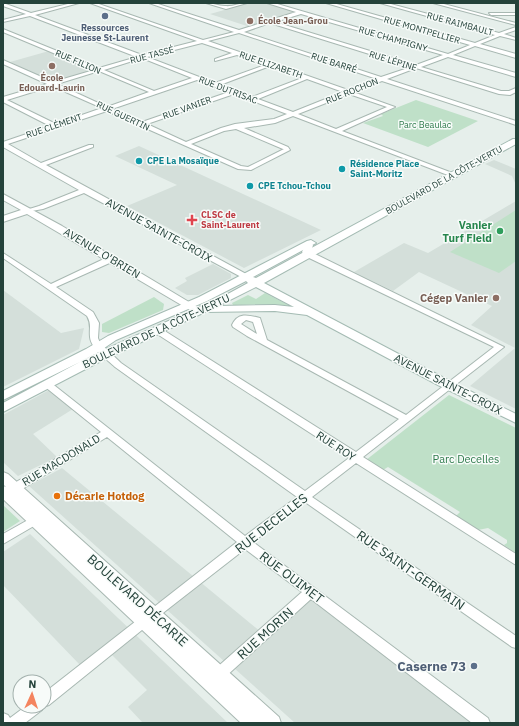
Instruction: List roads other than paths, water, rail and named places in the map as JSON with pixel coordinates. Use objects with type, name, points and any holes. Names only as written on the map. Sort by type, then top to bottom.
[{"type":"main road","name":"BOULEVARD DE LA CÔTE-VERTU","points":[[3,408],[47,384],[142,324],[194,308],[256,283],[308,249],[444,171],[516,133]]},
{"type":"main road","name":"BOULEVARD DE LA CÔTE-VERTU","points":[[3,396],[102,350],[157,330],[245,277],[308,249],[516,141]]},
{"type":"main road","name":"AVENUE SAINTE-CROIX","points":[[245,277],[450,386],[516,418]]},
{"type":"main road","name":"AVENUE SAINTE-CROIX","points":[[194,308],[275,308],[292,309],[317,315]]},
{"type":"street","points":[[5,5],[18,3]]},
{"type":"street","points":[[3,21],[76,3]]},
{"type":"street","name":"RUE ELIZABETH","points":[[92,3],[392,107],[336,131]]},
{"type":"street","name":"RUE BARRÉ","points":[[151,3],[516,123]]},
{"type":"street","points":[[208,3],[226,8],[245,3]]},
{"type":"street","name":"RUE CHAMPIGNY","points":[[270,3],[516,75]]},
{"type":"street","name":"RUE MONTPELLIER","points":[[328,3],[516,56]]},
{"type":"street","name":"RUE RAIMBAULT","points":[[382,3],[516,39]]},
{"type":"street","points":[[435,3],[516,24]]},
{"type":"street","name":"RUE DUTRISAC","points":[[5,5],[453,175]]},
{"type":"street","name":"RUE TASSÉ","points":[[3,100],[141,57],[204,42],[301,12]]},
{"type":"street","points":[[475,14],[516,14]]},
{"type":"street","name":"RUE LÉPINE","points":[[270,22],[501,94],[510,93],[516,90]]},
{"type":"street","name":"RUE ROCHON","points":[[185,144],[223,129],[275,121],[349,91],[476,45],[516,28]]},
{"type":"street","name":"RUE FILION","points":[[3,30],[153,92]]},
{"type":"street","points":[[217,60],[238,53]]},
{"type":"street","name":"RUE GUERTIN","points":[[3,62],[244,169],[249,169],[287,150],[286,148],[235,126]]},
{"type":"street","points":[[214,85],[271,64]]},
{"type":"street","points":[[252,99],[308,77]]},
{"type":"street","name":"RUE CLÉMENT","points":[[3,144],[197,78]]},
{"type":"street","name":"RUE VANIER","points":[[141,124],[233,92]]},
{"type":"street","points":[[3,100],[55,126]]},
{"type":"street","name":"AVENUE SAINTE-CROIX","points":[[3,144],[245,277]]},
{"type":"street","points":[[41,165],[91,146]]},
{"type":"street","points":[[3,219],[40,208],[85,190]]},
{"type":"street","name":"AVENUE O'BRIEN","points":[[3,197],[194,308]]},
{"type":"street","name":"RUE DECELLES","points":[[52,695],[355,458],[500,347],[308,249]]},
{"type":"street","points":[[3,255],[90,314],[95,323],[94,338],[102,350]]},
{"type":"street","points":[[50,287],[111,259]]},
{"type":"street","name":"RUE ROY","points":[[157,330],[516,560]]},
{"type":"street","points":[[264,340],[406,419]]},
{"type":"street","name":"RUE SAINT-GERMAIN","points":[[102,350],[124,369],[305,497],[516,643]]},
{"type":"street","name":"RUE OUIMET","points":[[47,384],[246,543],[482,723]]},
{"type":"street","name":"RUE MACDONALD","points":[[6,491],[107,432]]},
{"type":"street","name":"BOULEVARD DÉCARIE","points":[[3,477],[6,491],[34,520],[149,618],[219,674],[273,723]]},
{"type":"street","name":"BOULEVARD DÉCARIE","points":[[6,491],[149,618],[253,723]]},
{"type":"street","points":[[3,540],[34,520]]},
{"type":"street","name":"RUE MORIN","points":[[219,674],[310,592]]},
{"type":"street","points":[[14,723],[26,714]]},
{"type":"street","points":[[3,719],[6,723]]},
{"type":"place","name":"Ressources Jeunesse St-Laurent","points":[[105,16]]},
{"type":"place","name":"École Jean-Grou","points":[[250,21]]},
{"type":"place","name":"École Edouard-Laurin","points":[[52,66]]},
{"type":"place","name":"CPE La Mosaïque","points":[[139,161]]},
{"type":"place","name":"Résidence Place Saint-Moritz","points":[[342,169]]},
{"type":"place","name":"CPE Tchou-Tchou","points":[[250,186]]},
{"type":"place","name":"CLSC de Saint-Laurent","points":[[192,220]]},
{"type":"place","name":"Vanier Turf Field","points":[[500,231]]},
{"type":"place","name":"Cégep Vanier","points":[[496,298]]},
{"type":"place","name":"Décarie Hotdog","points":[[57,496]]},
{"type":"place","name":"Caserne 73","points":[[474,666]]},
{"type":"park label","name":"Parc Beaulac","points":[[425,125]]},
{"type":"park label","name":"Parc Decelles","points":[[466,459]]}]
